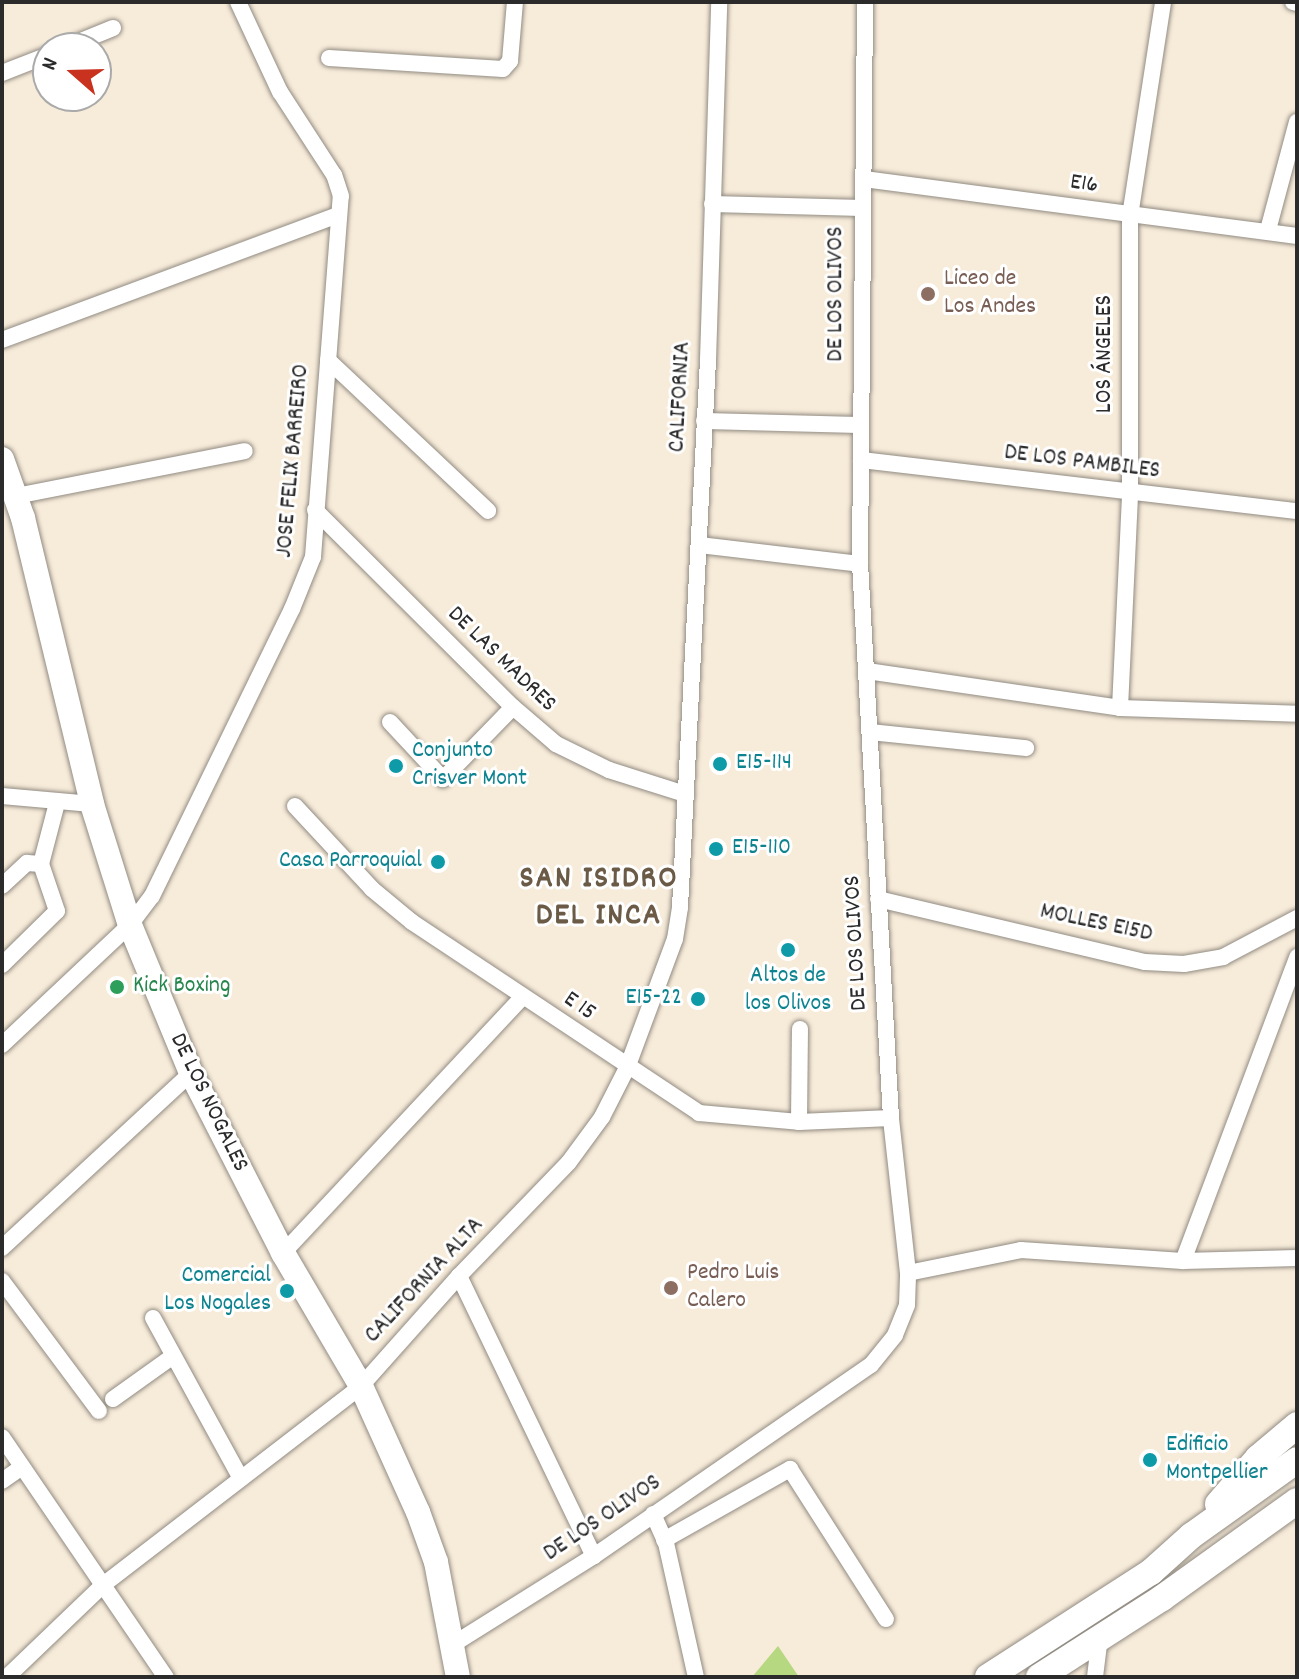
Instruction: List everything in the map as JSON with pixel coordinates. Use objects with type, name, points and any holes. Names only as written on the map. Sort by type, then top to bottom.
[{"type":"main road","points":[[1191,1536],[1258,1458],[1297,1425]]},
{"type":"main road","points":[[988,1677],[1151,1572],[1191,1536],[1297,1460]]},
{"type":"main road","points":[[1039,1677],[1162,1598],[1297,1501]]},
{"type":"main road","points":[[1260,1527],[1297,1518]]},
{"type":"street","name":"JOSE FELIX BARREIRO","points":[[2,1045],[130,925],[157,888],[300,592],[313,557],[341,196],[334,175],[280,92],[238,2]]},
{"type":"street","points":[[329,58],[503,69],[510,61],[515,2]]},
{"type":"street","name":"CALIFORNIA","points":[[685,794],[699,545],[719,2]]},
{"type":"street","name":"DE LOS OLIVOS","points":[[452,1645],[594,1556],[871,1365],[895,1335],[907,1305],[908,1273],[891,1118],[860,564],[865,2]]},
{"type":"street","name":"LOS ÁNGELES","points":[[1120,708],[1130,493],[1130,216],[1163,2]]},
{"type":"street","points":[[103,32],[113,28]]},
{"type":"street","points":[[2,73],[32,61]]},
{"type":"street","points":[[1268,230],[1297,122]]},
{"type":"street","name":"E16","points":[[864,179],[1297,236]]},
{"type":"street","points":[[712,204],[862,208]]},
{"type":"street","points":[[2,340],[339,215]]},
{"type":"street","points":[[328,360],[488,511]]},
{"type":"street","points":[[704,421],[860,425]]},
{"type":"street","points":[[16,496],[245,451]]},
{"type":"street","name":"DE LOS NOGALES","points":[[2,459],[16,496],[92,804],[130,925],[191,1073],[283,1253],[361,1386],[418,1512],[436,1562],[458,1677]]},
{"type":"street","name":"DE LOS PAMBILES","points":[[861,460],[1297,511]]},
{"type":"street","name":"DE LAS MADRES","points":[[315,510],[513,707],[556,744],[609,770],[685,794]]},
{"type":"street","points":[[699,545],[860,564]]},
{"type":"street","points":[[867,671],[1120,708],[1297,714]]},
{"type":"street","points":[[390,722],[443,779],[513,707]]},
{"type":"street","points":[[870,732],[1026,748]]},
{"type":"street","points":[[3,794],[57,803],[92,804]]},
{"type":"street","name":"CALIFORNIA ALTA","points":[[7,1677],[103,1585],[361,1386],[459,1276],[575,1155],[602,1117],[627,1068],[678,923],[685,794]]},
{"type":"street","points":[[2,965],[57,911],[41,864],[57,803]]},
{"type":"street","name":"E 15","points":[[295,806],[372,889],[412,922],[627,1068],[707,1116],[799,1122],[891,1118]]},
{"type":"street","points":[[2,886],[27,863],[41,864]]},
{"type":"street","name":"MOLLES E15D","points":[[878,899],[1145,962],[1184,964],[1223,957],[1297,918]]},
{"type":"street","points":[[1183,1261],[1297,957]]},
{"type":"street","points":[[283,1253],[522,998]]},
{"type":"street","points":[[799,1122],[800,1029]]},
{"type":"street","points":[[2,1248],[191,1073]]},
{"type":"street","points":[[908,1273],[1021,1250],[1183,1261],[1297,1258]]},
{"type":"street","points":[[459,1276],[594,1556]]},
{"type":"street","points":[[2,1281],[99,1411]]},
{"type":"street","points":[[153,1318],[241,1479]]},
{"type":"street","points":[[113,1399],[173,1356]]},
{"type":"street","points":[[2,1437],[166,1677]]},
{"type":"street","points":[[2,1481],[22,1467]]},
{"type":"street","points":[[664,1540],[790,1469],[886,1619]]},
{"type":"street","points":[[653,1514],[664,1540],[696,1677]]},
{"type":"street","points":[[1095,1677],[1100,1638]]},
{"type":"green space","points":[[778,1646],[799,1677],[752,1677]]},
{"type":"place","name":"Liceo de Los Andes","points":[[928,294]]},
{"type":"place","name":"E15-114","points":[[720,764]]},
{"type":"place","name":"Conjunto Crisver Mont","points":[[396,766]]},
{"type":"place","name":"E15-110","points":[[716,849]]},
{"type":"place","name":"Casa Parroquial","points":[[438,862]]},
{"type":"place","name":"Altos de los Olivos","points":[[788,950]]},
{"type":"place","name":"Kick Boxing","points":[[117,987]]},
{"type":"place","name":"E15-22","points":[[698,999]]},
{"type":"place","name":"Pedro Luis Calero","points":[[671,1288]]},
{"type":"place","name":"Comercial Los Nogales","points":[[287,1291]]},
{"type":"place","name":"Edificio Montpellier","points":[[1150,1460]]},
{"type":"district","name":"SAN ISIDRO DEL INCA","points":[[599,900]]}]
